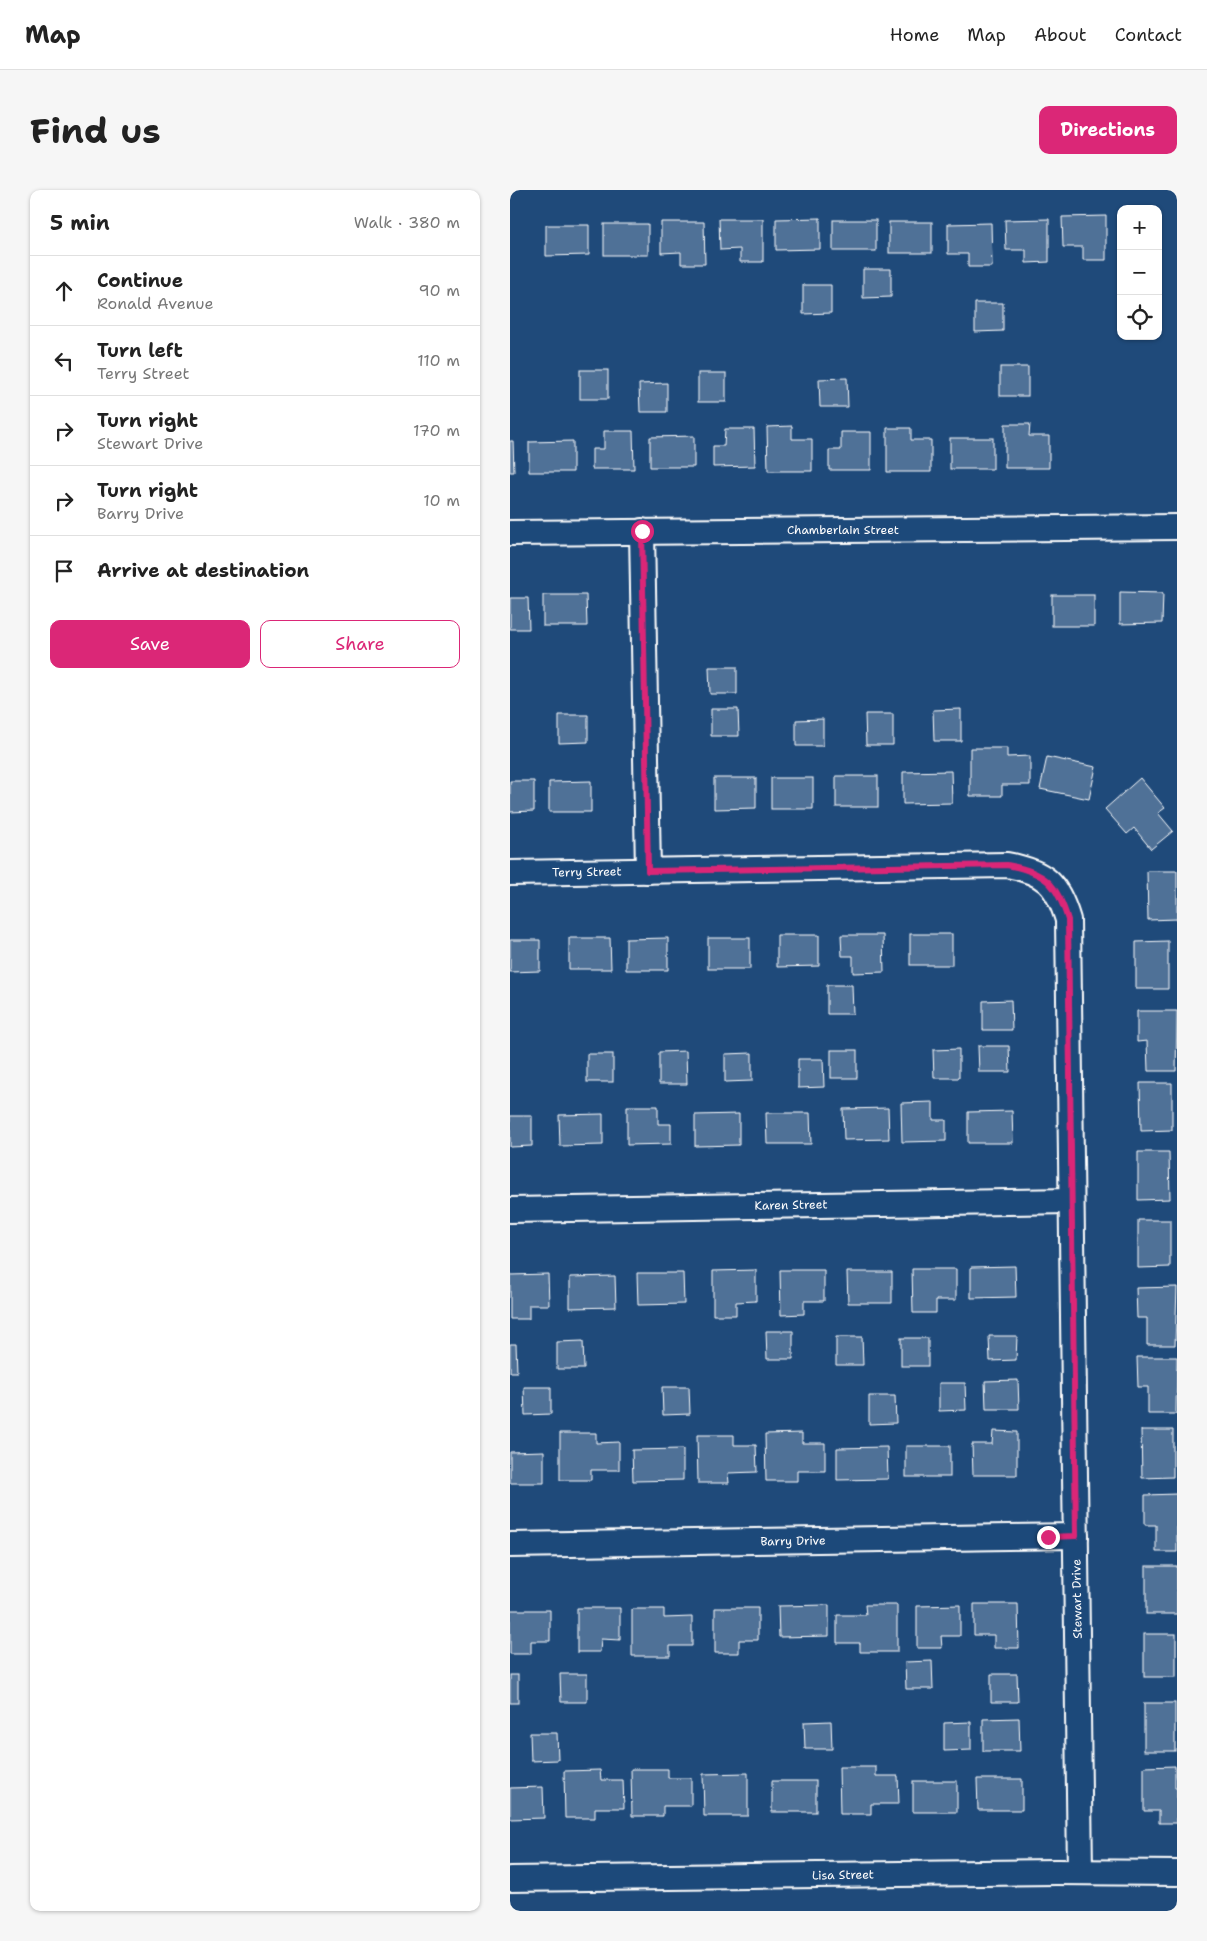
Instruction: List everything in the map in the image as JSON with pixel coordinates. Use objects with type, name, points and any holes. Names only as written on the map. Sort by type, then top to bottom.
[{"type":"street","name":"Chamberlain Street","points":[[510,532],[1177,527]]},
{"type":"street","points":[[642,531],[648,871]]},
{"type":"street","name":"Terry Street","points":[[510,873],[1007,865],[1028,869],[1050,882]]},
{"type":"street","name":"Stewart Drive","points":[[1050,882],[1062,899],[1068,920],[1080,1872]]},
{"type":"street","name":"Karen Street","points":[[510,1210],[1071,1201]]},
{"type":"street","name":"Barry Drive","points":[[510,1545],[1076,1536]]},
{"type":"street","name":"Lisa Street","points":[[510,1879],[1080,1872],[1177,1873]]},
{"type":"building","points":[[1106,216],[1106,260],[1083,260],[1083,247],[1063,247],[1062,217]]},
{"type":"building","points":[[820,218],[820,249],[776,250],[776,219]]},
{"type":"building","points":[[719,219],[763,219],[763,262],[740,262],[740,249],[720,250]]},
{"type":"building","points":[[1049,219],[1049,262],[1026,263],[1026,250],[1006,250],[1005,220]]},
{"type":"building","points":[[833,220],[876,220],[876,251],[833,251]]},
{"type":"building","points":[[661,222],[704,222],[705,264],[681,264],[681,252],[661,253]]},
{"type":"building","points":[[889,222],[932,222],[932,253],[889,253]]},
{"type":"building","points":[[991,223],[992,267],[968,267],[968,254],[948,254],[948,224]]},
{"type":"building","points":[[604,224],[648,224],[648,255],[604,255]]},
{"type":"building","points":[[546,225],[589,225],[589,255],[546,256]]},
{"type":"building","points":[[863,269],[891,269],[891,297],[863,298]]},
{"type":"building","points":[[803,285],[831,285],[831,313],[803,314]]},
{"type":"building","points":[[975,303],[1003,303],[1003,331],[975,332]]},
{"type":"building","points":[[1000,367],[1028,367],[1028,396],[1000,396]]},
{"type":"building","points":[[580,370],[608,370],[608,399],[580,399]]},
{"type":"building","points":[[698,373],[726,373],[726,402],[698,402]]},
{"type":"building","points":[[847,378],[848,407],[820,407],[819,379]]},
{"type":"building","points":[[667,383],[667,412],[640,412],[639,384]]},
{"type":"building","points":[[1005,424],[1030,424],[1029,436],[1049,436],[1049,468],[1005,468]]},
{"type":"building","points":[[792,426],[792,439],[812,439],[812,471],[768,471],[767,427]]},
{"type":"building","points":[[887,428],[911,428],[911,440],[931,440],[931,472],[887,472]]},
{"type":"building","points":[[725,429],[754,429],[755,466],[713,467],[713,446],[724,446]]},
{"type":"building","points":[[604,431],[633,431],[634,469],[592,469],[592,449],[604,449]]},
{"type":"building","points":[[841,432],[871,432],[871,470],[829,470],[829,450],[841,450]]},
{"type":"building","points":[[694,436],[694,467],[650,467],[650,437]]},
{"type":"building","points":[[950,438],[993,438],[993,469],[950,469]]},
{"type":"building","points":[[510,441],[513,441],[514,472],[510,472]]},
{"type":"building","points":[[573,441],[573,472],[529,472],[529,442]]},
{"type":"building","points":[[1120,592],[1163,593],[1162,623],[1120,624]]},
{"type":"building","points":[[543,595],[586,595],[587,626],[543,626]]},
{"type":"building","points":[[1052,595],[1094,595],[1094,626],[1052,626]]},
{"type":"building","points":[[510,598],[528,598],[529,629],[510,629]]},
{"type":"building","points":[[709,667],[737,667],[737,694],[710,694]]},
{"type":"building","points":[[711,709],[738,709],[739,736],[711,736]]},
{"type":"building","points":[[961,709],[961,741],[934,741],[933,710]]},
{"type":"building","points":[[865,714],[893,714],[893,745],[866,745]]},
{"type":"building","points":[[559,715],[588,715],[588,742],[559,743]]},
{"type":"building","points":[[823,719],[823,746],[796,746],[796,720]]},
{"type":"building","points":[[970,748],[1007,748],[1007,757],[1030,756],[1030,785],[1002,785],[1002,796],[970,796]]},
{"type":"building","points":[[1047,757],[1096,767],[1089,799],[1040,789]]},
{"type":"building","points":[[951,771],[952,803],[903,804],[903,772]]},
{"type":"building","points":[[836,776],[878,776],[878,807],[836,807]]},
{"type":"building","points":[[714,778],[756,778],[756,808],[714,809]]},
{"type":"building","points":[[771,778],[813,778],[813,809],[771,809]]},
{"type":"building","points":[[1140,778],[1165,808],[1158,813],[1173,831],[1151,849],[1134,828],[1127,834],[1105,809]]},
{"type":"building","points":[[510,781],[534,781],[534,811],[510,812]]},
{"type":"building","points":[[591,781],[591,812],[549,812],[549,782]]},
{"type":"building","points":[[1147,871],[1177,871],[1177,919],[1148,920]]},
{"type":"building","points":[[910,934],[952,934],[952,965],[910,965]]},
{"type":"building","points":[[777,935],[819,935],[819,966],[777,967]]},
{"type":"building","points":[[841,935],[883,935],[884,972],[853,973],[853,956],[842,956]]},
{"type":"building","points":[[569,938],[610,938],[611,969],[569,969]]},
{"type":"building","points":[[668,938],[668,970],[626,970],[626,939]]},
{"type":"building","points":[[708,938],[750,938],[750,969],[708,969]]},
{"type":"building","points":[[510,940],[540,940],[540,971],[510,972]]},
{"type":"building","points":[[1168,941],[1168,989],[1136,989],[1136,942]]},
{"type":"building","points":[[827,985],[852,985],[853,1014],[827,1014]]},
{"type":"building","points":[[1011,1000],[1012,1030],[983,1030],[983,1001]]},
{"type":"building","points":[[1137,1011],[1177,1011],[1176,1071],[1148,1071],[1147,1041],[1137,1042]]},
{"type":"building","points":[[978,1046],[1009,1046],[1010,1072],[979,1072]]},
{"type":"building","points":[[959,1049],[959,1078],[934,1078],[933,1050]]},
{"type":"building","points":[[831,1050],[857,1050],[857,1078],[831,1078]]},
{"type":"building","points":[[686,1051],[687,1084],[659,1084],[659,1052]]},
{"type":"building","points":[[752,1053],[752,1081],[725,1082],[725,1054]]},
{"type":"building","points":[[587,1054],[613,1054],[613,1082],[587,1082]]},
{"type":"building","points":[[798,1059],[823,1059],[824,1087],[798,1088]]},
{"type":"building","points":[[1140,1083],[1172,1083],[1172,1130],[1141,1131]]},
{"type":"building","points":[[933,1102],[933,1120],[946,1120],[946,1141],[902,1142],[901,1103]]},
{"type":"building","points":[[627,1106],[658,1106],[658,1124],[671,1124],[671,1144],[627,1145]]},
{"type":"building","points":[[888,1108],[889,1139],[844,1140],[843,1109]]},
{"type":"building","points":[[1012,1111],[1013,1143],[968,1143],[968,1112]]},
{"type":"building","points":[[766,1113],[810,1113],[811,1144],[767,1144]]},
{"type":"building","points":[[603,1114],[603,1145],[560,1146],[559,1115]]},
{"type":"building","points":[[739,1114],[739,1145],[695,1146],[695,1115]]},
{"type":"building","points":[[510,1116],[532,1116],[532,1146],[510,1147]]},
{"type":"building","points":[[1138,1152],[1169,1152],[1170,1199],[1138,1200]]},
{"type":"building","points":[[1138,1220],[1170,1220],[1170,1267],[1138,1268]]},
{"type":"building","points":[[1015,1266],[1016,1297],[971,1298],[971,1267]]},
{"type":"building","points":[[912,1269],[956,1269],[956,1300],[936,1300],[936,1313],[913,1313]]},
{"type":"building","points":[[756,1270],[756,1301],[736,1302],[736,1315],[713,1315],[713,1271]]},
{"type":"building","points":[[780,1270],[824,1270],[824,1301],[804,1301],[804,1314],[781,1315]]},
{"type":"building","points":[[847,1272],[892,1272],[892,1303],[848,1303]]},
{"type":"building","points":[[637,1273],[683,1273],[684,1304],[638,1305]]},
{"type":"building","points":[[548,1274],[549,1305],[529,1305],[529,1319],[510,1319],[510,1275]]},
{"type":"building","points":[[615,1276],[616,1307],[570,1308],[570,1277]]},
{"type":"building","points":[[1177,1287],[1175,1345],[1147,1345],[1147,1318],[1137,1318],[1136,1288]]},
{"type":"building","points":[[766,1331],[793,1331],[793,1359],[767,1359]]},
{"type":"building","points":[[989,1336],[1017,1336],[1016,1360],[990,1361]]},
{"type":"building","points":[[836,1337],[862,1337],[863,1365],[836,1365]]},
{"type":"building","points":[[901,1338],[928,1338],[928,1366],[901,1366]]},
{"type":"building","points":[[583,1341],[584,1369],[557,1369],[557,1342]]},
{"type":"building","points":[[510,1344],[516,1344],[517,1372],[510,1372]]},
{"type":"building","points":[[1137,1357],[1177,1357],[1176,1414],[1148,1414],[1148,1387],[1138,1387]]},
{"type":"building","points":[[1018,1380],[1019,1409],[986,1409],[985,1381]]},
{"type":"building","points":[[939,1383],[965,1383],[966,1410],[939,1411]]},
{"type":"building","points":[[524,1387],[551,1387],[551,1414],[525,1415]]},
{"type":"building","points":[[662,1387],[689,1387],[690,1414],[663,1415]]},
{"type":"building","points":[[869,1396],[895,1396],[896,1423],[869,1424]]},
{"type":"building","points":[[1141,1430],[1173,1430],[1173,1477],[1142,1478]]},
{"type":"building","points":[[993,1431],[1017,1432],[1017,1475],[973,1475],[972,1444],[992,1444]]},
{"type":"building","points":[[560,1433],[596,1433],[596,1443],[619,1442],[619,1470],[591,1470],[591,1480],[560,1480]]},
{"type":"building","points":[[802,1433],[802,1443],[825,1443],[825,1471],[797,1471],[797,1481],[766,1481],[765,1434]]},
{"type":"building","points":[[697,1435],[734,1435],[734,1445],[756,1445],[757,1472],[728,1473],[729,1483],[698,1483]]},
{"type":"building","points":[[906,1446],[950,1446],[950,1477],[906,1477]]},
{"type":"building","points":[[887,1447],[888,1479],[837,1480],[837,1448]]},
{"type":"building","points":[[683,1449],[683,1480],[633,1481],[632,1450]]},
{"type":"building","points":[[544,1451],[544,1483],[510,1483],[510,1452]]},
{"type":"building","points":[[1177,1494],[1177,1552],[1156,1552],[1156,1525],[1145,1525],[1145,1495]]},
{"type":"building","points":[[1146,1566],[1177,1566],[1177,1614],[1146,1614]]},
{"type":"building","points":[[974,1604],[1018,1604],[1019,1648],[994,1648],[994,1635],[974,1635]]},
{"type":"building","points":[[829,1605],[829,1636],[779,1637],[778,1606]]},
{"type":"building","points":[[865,1605],[897,1605],[897,1652],[860,1652],[860,1643],[837,1643],[837,1615],[866,1615]]},
{"type":"building","points":[[960,1605],[960,1636],[941,1636],[942,1648],[917,1648],[917,1606]]},
{"type":"building","points":[[577,1608],[620,1608],[620,1640],[601,1639],[600,1652],[577,1652]]},
{"type":"building","points":[[715,1608],[758,1608],[758,1640],[739,1640],[739,1653],[715,1653]]},
{"type":"building","points":[[632,1609],[664,1609],[664,1618],[692,1617],[692,1646],[670,1646],[670,1656],[632,1656]]},
{"type":"building","points":[[510,1610],[550,1610],[550,1641],[531,1641],[531,1654],[510,1654]]},
{"type":"building","points":[[1144,1634],[1176,1634],[1176,1677],[1144,1677]]},
{"type":"building","points":[[932,1661],[933,1689],[906,1689],[905,1662]]},
{"type":"building","points":[[560,1674],[587,1674],[587,1702],[561,1702]]},
{"type":"building","points":[[991,1674],[1017,1674],[1018,1702],[991,1702]]},
{"type":"building","points":[[510,1675],[518,1675],[518,1703],[510,1703]]},
{"type":"building","points":[[1144,1703],[1175,1703],[1175,1751],[1144,1751]]},
{"type":"building","points":[[1019,1718],[1020,1751],[983,1751],[983,1719]]},
{"type":"building","points":[[831,1721],[832,1749],[805,1749],[804,1722]]},
{"type":"building","points":[[971,1722],[971,1750],[944,1751],[944,1723]]},
{"type":"building","points":[[530,1733],[557,1733],[558,1760],[531,1761]]},
{"type":"building","points":[[1175,1766],[1177,1823],[1159,1823],[1159,1811],[1144,1811],[1144,1767]]},
{"type":"building","points":[[839,1767],[876,1767],[876,1776],[898,1776],[899,1804],[871,1804],[871,1814],[840,1814]]},
{"type":"building","points":[[631,1769],[668,1769],[668,1778],[691,1778],[691,1806],[663,1806],[663,1816],[632,1816]]},
{"type":"building","points":[[600,1770],[601,1780],[623,1780],[624,1808],[595,1808],[595,1818],[565,1818],[564,1771]]},
{"type":"building","points":[[748,1773],[748,1816],[704,1816],[703,1774]]},
{"type":"building","points":[[977,1779],[1022,1779],[1022,1810],[978,1810]]},
{"type":"building","points":[[772,1781],[816,1781],[816,1812],[772,1812]]},
{"type":"building","points":[[913,1781],[957,1781],[957,1812],[913,1812]]},
{"type":"building","points":[[543,1787],[544,1818],[510,1819],[510,1788]]},
{"type":"route","points":[[642,531],[648,871],[1007,865],[1028,869],[1050,882],[1062,899],[1068,920],[1076,1536],[1048,1537]]}]
